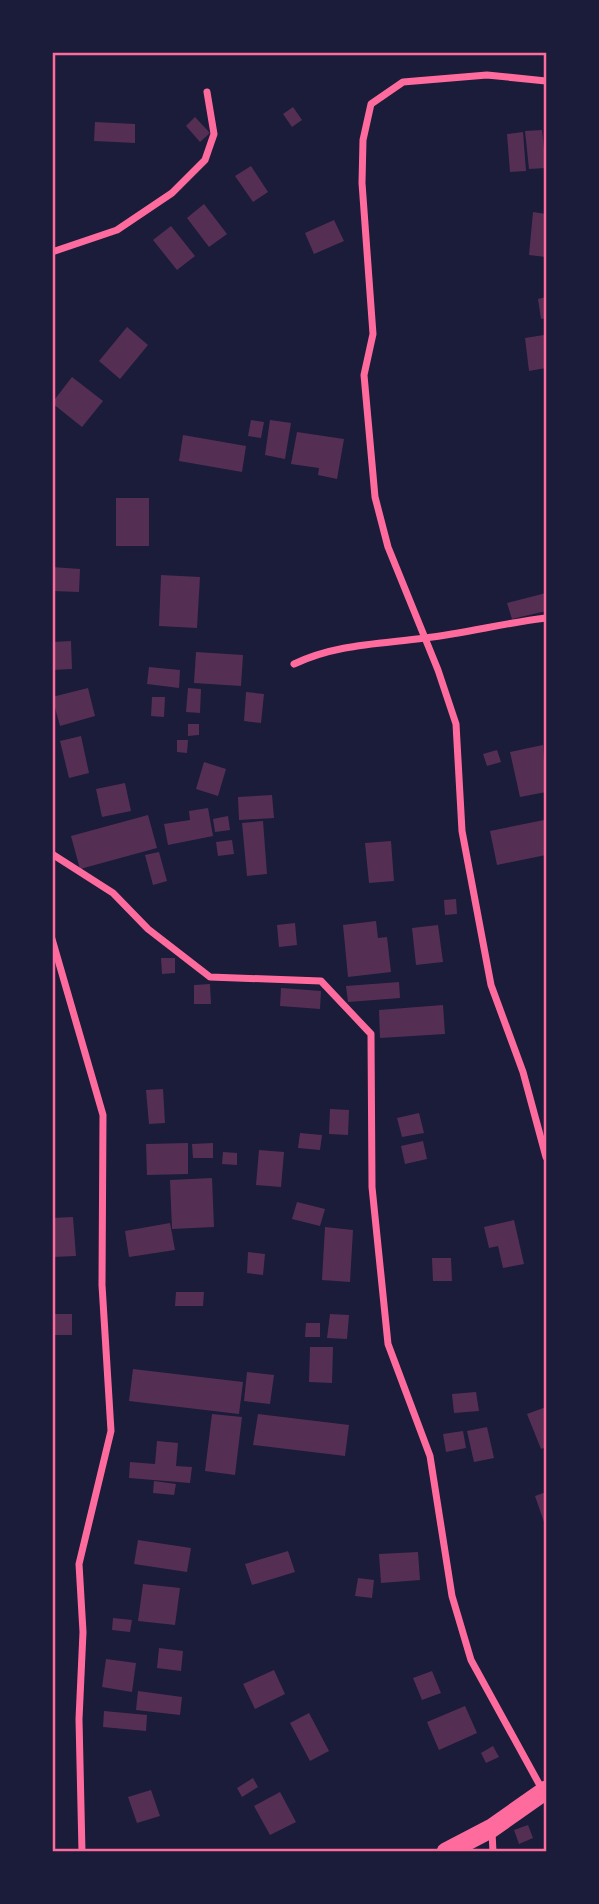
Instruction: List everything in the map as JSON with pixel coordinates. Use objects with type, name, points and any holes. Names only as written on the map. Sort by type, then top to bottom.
[{"type":"highway","points":[[446,1852],[492,1828],[545,1791]]},
{"type":"street","points":[[547,81],[487,75],[403,82],[371,104],[363,140],[364,226],[373,334],[364,375],[374,497],[388,547],[456,724],[462,831],[491,985],[523,1072],[547,1157]]},
{"type":"street","points":[[52,252],[117,230],[172,192],[205,160],[214,134],[207,92]]},
{"type":"street","points":[[294,664],[314,654],[371,642],[425,638],[499,623],[547,618]]},
{"type":"street","points":[[52,854],[113,893],[148,929],[210,976],[320,981],[371,1034],[372,1187],[388,1344],[430,1456],[452,1596],[471,1660],[545,1791]]},
{"type":"street","points":[[52,939],[103,1115],[102,1285],[111,1431],[79,1564],[83,1632],[79,1719],[82,1852]]},
{"type":"street","points":[[492,1828],[493,1852]]},
{"type":"building","points":[[293,107],[302,120],[292,127],[283,114]]},
{"type":"building","points":[[195,117],[210,133],[200,142],[186,126]]},
{"type":"building","points":[[95,122],[135,124],[135,143],[94,141]]},
{"type":"building","points":[[542,130],[546,168],[529,169],[525,131]]},
{"type":"building","points":[[523,132],[526,171],[510,172],[507,134]]},
{"type":"building","points":[[251,166],[268,192],[253,202],[235,176]]},
{"type":"building","points":[[204,204],[227,234],[209,247],[187,218]]},
{"type":"building","points":[[533,212],[546,214],[546,257],[529,255]]},
{"type":"building","points":[[334,220],[344,241],[314,254],[305,233]]},
{"type":"building","points":[[171,226],[195,256],[177,270],[153,240]]},
{"type":"building","points":[[546,297],[546,318],[541,319],[538,299]]},
{"type":"building","points":[[127,327],[148,345],[120,379],[99,361]]},
{"type":"building","points":[[544,335],[546,368],[529,371],[525,338]]},
{"type":"building","points":[[72,377],[103,401],[82,427],[52,403]]},
{"type":"building","points":[[251,420],[264,422],[261,438],[248,436]]},
{"type":"building","points":[[270,420],[291,423],[285,459],[265,455]]},
{"type":"building","points":[[297,432],[344,439],[337,479],[318,475],[319,468],[291,464]]},
{"type":"building","points":[[183,435],[246,446],[242,472],[179,461]]},
{"type":"building","points":[[116,498],[149,498],[149,546],[116,546]]},
{"type":"building","points":[[52,567],[80,569],[79,592],[52,591]]},
{"type":"building","points":[[161,575],[200,577],[197,628],[159,626]]},
{"type":"building","points":[[546,593],[546,611],[512,619],[507,603]]},
{"type":"building","points":[[71,641],[72,669],[52,670],[52,642]]},
{"type":"building","points":[[196,652],[243,655],[241,686],[194,683]]},
{"type":"building","points":[[149,667],[180,670],[179,688],[147,684]]},
{"type":"building","points":[[88,688],[95,716],[60,726],[52,697]]},
{"type":"building","points":[[188,688],[201,689],[200,713],[186,712]]},
{"type":"building","points":[[246,692],[264,694],[261,723],[244,721]]},
{"type":"building","points":[[152,697],[165,697],[164,717],[151,716]]},
{"type":"building","points":[[188,724],[199,724],[199,735],[188,736]]},
{"type":"building","points":[[81,736],[89,773],[69,778],[60,741]]},
{"type":"building","points":[[177,740],[188,740],[187,753],[177,752]]},
{"type":"building","points":[[543,745],[546,792],[520,797],[510,752]]},
{"type":"building","points":[[497,750],[501,762],[487,766],[483,754]]},
{"type":"building","points":[[204,762],[226,769],[218,796],[196,789]]},
{"type":"building","points":[[125,783],[131,811],[102,817],[96,789]]},
{"type":"building","points":[[272,795],[274,818],[239,820],[238,797]]},
{"type":"building","points":[[208,808],[213,836],[168,845],[164,824],[190,820],[189,811]]},
{"type":"building","points":[[148,815],[157,848],[80,869],[71,836]]},
{"type":"building","points":[[228,816],[230,830],[215,832],[213,819]]},
{"type":"building","points":[[544,820],[546,855],[497,865],[490,831]]},
{"type":"building","points":[[263,821],[267,874],[247,876],[242,823]]},
{"type":"building","points":[[232,840],[234,854],[218,856],[216,842]]},
{"type":"building","points":[[391,841],[394,881],[369,883],[365,843]]},
{"type":"building","points":[[159,852],[167,881],[153,885],[145,855]]},
{"type":"building","points":[[456,899],[457,914],[445,915],[444,900]]},
{"type":"building","points":[[376,921],[378,938],[387,937],[391,972],[348,977],[343,925]]},
{"type":"building","points":[[295,923],[297,945],[279,947],[277,925]]},
{"type":"building","points":[[438,925],[443,962],[416,965],[412,928]]},
{"type":"building","points":[[161,958],[175,958],[175,973],[162,974]]},
{"type":"building","points":[[399,982],[400,998],[348,1002],[346,986]]},
{"type":"building","points":[[210,984],[211,1004],[194,1004],[194,985]]},
{"type":"building","points":[[281,988],[321,991],[320,1009],[280,1006]]},
{"type":"building","points":[[443,1005],[445,1034],[380,1038],[379,1010]]},
{"type":"building","points":[[163,1089],[165,1123],[149,1124],[146,1090]]},
{"type":"building","points":[[330,1109],[349,1110],[348,1135],[329,1134]]},
{"type":"building","points":[[419,1113],[424,1133],[402,1137],[397,1118]]},
{"type":"building","points":[[300,1133],[322,1135],[320,1150],[298,1148]]},
{"type":"building","points":[[423,1141],[427,1159],[405,1164],[401,1146]]},
{"type":"building","points":[[188,1143],[188,1174],[147,1175],[146,1144]]},
{"type":"building","points":[[213,1143],[213,1158],[193,1158],[192,1144]]},
{"type":"building","points":[[259,1150],[284,1152],[281,1187],[256,1185]]},
{"type":"building","points":[[223,1152],[237,1153],[237,1165],[222,1164]]},
{"type":"building","points":[[212,1178],[214,1227],[172,1229],[170,1180]]},
{"type":"building","points":[[297,1202],[325,1209],[320,1226],[292,1219]]},
{"type":"building","points":[[73,1217],[76,1256],[52,1257],[52,1218]]},
{"type":"building","points":[[514,1220],[524,1264],[503,1268],[498,1246],[489,1248],[484,1227]]},
{"type":"building","points":[[170,1223],[175,1250],[129,1257],[125,1231]]},
{"type":"building","points":[[325,1227],[353,1230],[350,1282],[322,1280]]},
{"type":"building","points":[[248,1252],[265,1254],[263,1275],[247,1273]]},
{"type":"building","points":[[432,1258],[451,1258],[452,1281],[433,1281]]},
{"type":"building","points":[[176,1292],[204,1292],[203,1306],[175,1306]]},
{"type":"building","points":[[52,1314],[72,1314],[72,1335],[52,1335]]},
{"type":"building","points":[[330,1314],[349,1315],[347,1339],[327,1338]]},
{"type":"building","points":[[306,1323],[320,1323],[320,1337],[305,1337]]},
{"type":"building","points":[[310,1347],[333,1347],[332,1383],[309,1382]]},
{"type":"building","points":[[133,1369],[243,1382],[239,1414],[129,1401]]},
{"type":"building","points":[[247,1372],[274,1375],[270,1404],[244,1401]]},
{"type":"building","points":[[476,1392],[479,1411],[454,1413],[452,1394]]},
{"type":"building","points":[[546,1407],[546,1447],[541,1449],[527,1414]]},
{"type":"building","points":[[212,1414],[242,1417],[235,1475],[205,1471]]},
{"type":"building","points":[[258,1414],[349,1425],[345,1456],[253,1445]]},
{"type":"building","points":[[487,1427],[494,1458],[474,1462],[467,1431]]},
{"type":"building","points":[[463,1431],[466,1448],[446,1452],[443,1434]]},
{"type":"building","points":[[157,1441],[178,1443],[176,1466],[192,1467],[190,1483],[129,1478],[130,1462],[155,1464]]},
{"type":"building","points":[[154,1481],[176,1484],[174,1495],[153,1493]]},
{"type":"building","points":[[546,1492],[546,1528],[535,1496]]},
{"type":"building","points":[[138,1540],[191,1548],[187,1572],[134,1564]]},
{"type":"building","points":[[288,1551],[295,1572],[252,1585],[245,1564]]},
{"type":"building","points":[[418,1552],[420,1580],[381,1583],[379,1554]]},
{"type":"building","points":[[358,1578],[374,1580],[372,1598],[355,1596]]},
{"type":"building","points":[[143,1584],[180,1588],[175,1625],[138,1621]]},
{"type":"building","points":[[113,1618],[132,1620],[130,1632],[112,1630]]},
{"type":"building","points":[[159,1648],[183,1651],[181,1671],[157,1668]]},
{"type":"building","points":[[106,1659],[136,1663],[132,1692],[102,1687]]},
{"type":"building","points":[[274,1670],[285,1694],[255,1709],[243,1684]]},
{"type":"building","points":[[432,1671],[441,1693],[422,1700],[413,1678]]},
{"type":"building","points":[[138,1691],[182,1697],[180,1715],[136,1710]]},
{"type":"building","points":[[465,1706],[477,1733],[439,1750],[427,1722]]},
{"type":"building","points":[[104,1711],[147,1715],[146,1731],[103,1727]]},
{"type":"building","points":[[309,1713],[329,1751],[310,1761],[290,1723]]},
{"type":"building","points":[[493,1746],[499,1757],[486,1763],[481,1753]]},
{"type":"building","points":[[253,1778],[258,1787],[242,1797],[237,1788]]},
{"type":"building","points":[[151,1790],[160,1816],[137,1823],[128,1797]]},
{"type":"building","points":[[280,1792],[296,1822],[270,1835],[254,1806]]},
{"type":"building","points":[[528,1825],[533,1838],[519,1844],[514,1830]]}]
